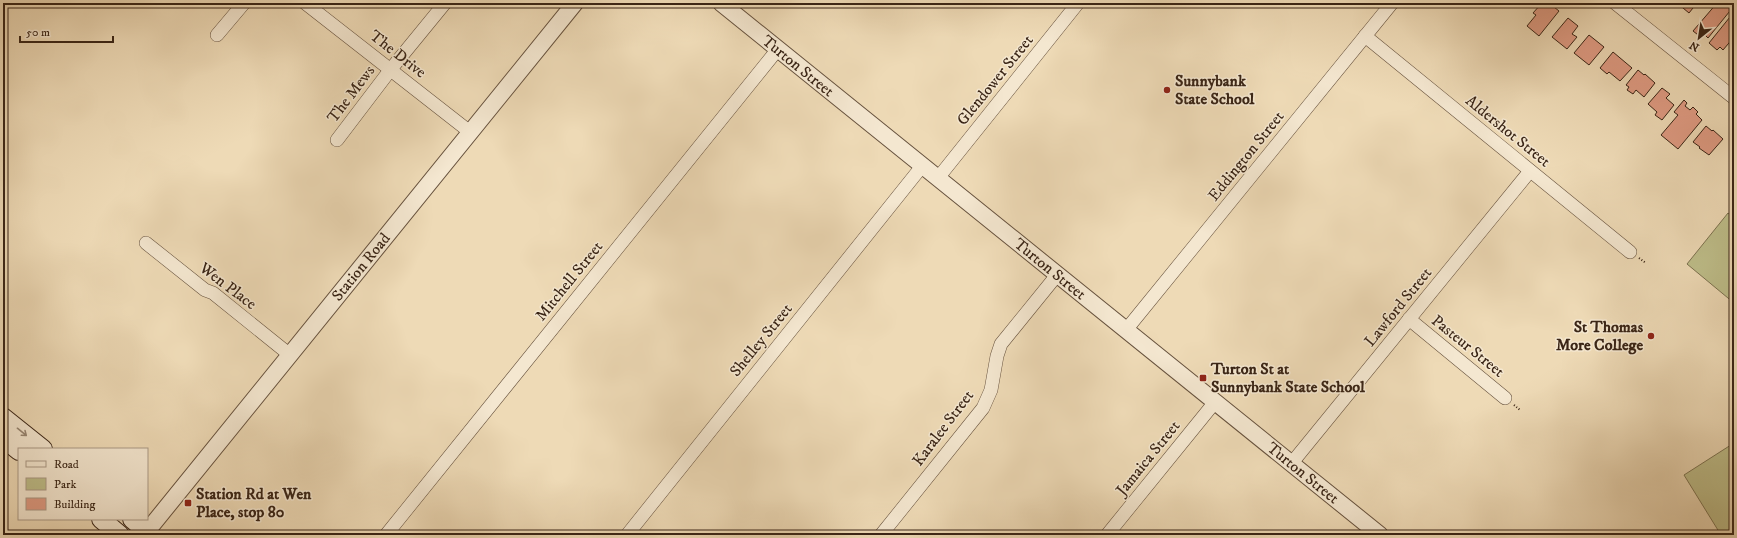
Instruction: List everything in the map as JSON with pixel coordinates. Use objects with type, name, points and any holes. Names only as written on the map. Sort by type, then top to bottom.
[{"type":"main road","points":[[3,417],[42,448]]},
{"type":"main road","points":[[3,438],[18,450]]},
{"type":"main road","points":[[102,520],[120,535]]},
{"type":"main road","points":[[133,520],[148,534]]},
{"type":"street","points":[[217,35],[244,3]]},
{"type":"street","name":"The Drive","points":[[305,3],[470,132]]},
{"type":"street","name":"The Mews","points":[[337,140],[391,69],[445,3]]},
{"type":"street","name":"Station Road","points":[[148,534],[290,355],[575,3]]},
{"type":"street","name":"Turton Street","points":[[721,3],[1380,535]]},
{"type":"street","name":"Glendower Street","points":[[938,178],[1078,3]]},
{"type":"street","name":"Eddington Street","points":[[1126,330],[1392,3]]},
{"type":"street","points":[[1615,3],[1734,98]]},
{"type":"street","name":"Aldershot Street","points":[[1365,36],[1630,252]]},
{"type":"street","name":"Mitchell Street","points":[[386,535],[778,49]]},
{"type":"street","name":"Shelley Street","points":[[627,535],[923,165]]},
{"type":"street","name":"Lawford Street","points":[[1291,464],[1530,171]]},
{"type":"street","name":"Wen Place","points":[[146,243],[290,355]]},
{"type":"street","name":"Karalee Street","points":[[881,535],[983,408],[992,390],[997,356],[1001,344],[1057,275]]},
{"type":"street","name":"Pasteur Street","points":[[1409,319],[1505,398]]},
{"type":"street","name":"Jamaica Street","points":[[1107,535],[1215,402]]},
{"type":"green space","points":[[1728,213],[1734,218],[1734,303],[1687,264]]},
{"type":"green space","points":[[1734,443],[1734,535],[1721,535],[1684,475]]},
{"type":"building","points":[[1531,3],[1527,7],[1524,5],[1521,8],[1517,4]]},
{"type":"building","points":[[1544,3],[1549,3],[1559,11],[1539,36],[1527,26],[1536,15],[1533,13],[1541,4],[1542,5]]},
{"type":"building","points":[[1677,3],[1697,3],[1689,13]]},
{"type":"building","points":[[1717,3],[1733,3],[1734,6],[1708,38],[1705,35],[1702,38],[1693,31]]},
{"type":"building","points":[[1734,12],[1734,37],[1723,50],[1720,47],[1717,50],[1709,43]]},
{"type":"building","points":[[1568,18],[1578,26],[1572,34],[1577,37],[1567,49],[1552,37]]},
{"type":"building","points":[[1589,35],[1604,47],[1589,65],[1574,53]]},
{"type":"building","points":[[1613,52],[1632,68],[1620,81],[1609,72],[1607,74],[1600,68]]},
{"type":"building","points":[[1638,70],[1655,83],[1644,97],[1636,90],[1633,94],[1627,90],[1629,87],[1626,85]]},
{"type":"building","points":[[1662,88],[1670,94],[1666,98],[1674,105],[1662,120],[1655,115],[1657,112],[1648,104]]},
{"type":"building","points":[[1684,100],[1687,103],[1685,106],[1690,110],[1693,107],[1698,112],[1696,114],[1702,120],[1678,149],[1661,135],[1678,115],[1674,112]]},
{"type":"building","points":[[1706,126],[1723,139],[1709,155],[1693,142]]},
{"type":"place","name":"Sunnybank State School","points":[[1167,90]]},
{"type":"place","name":"St Thomas More College","points":[[1651,336]]},
{"type":"place","name":"Turton St at Sunnybank State School","points":[[1203,378]]},
{"type":"place","name":"Station Rd at Wen Place, stop 80","points":[[188,503]]}]
